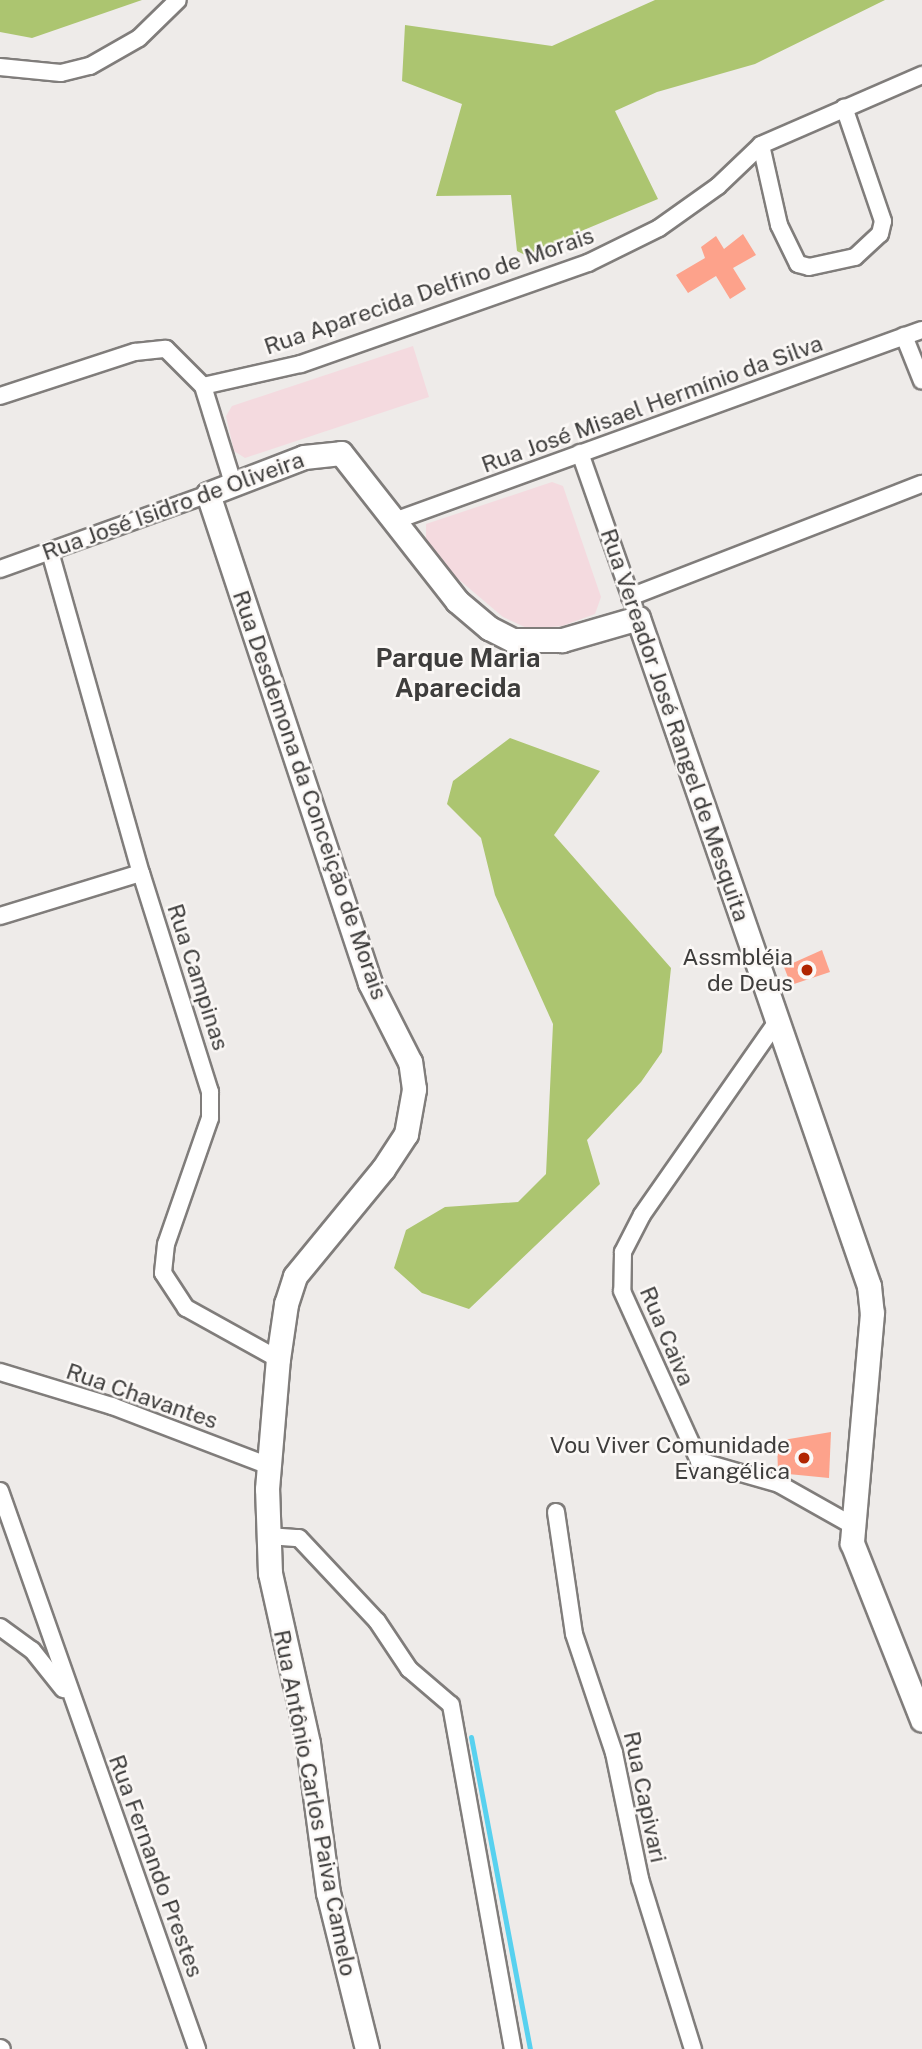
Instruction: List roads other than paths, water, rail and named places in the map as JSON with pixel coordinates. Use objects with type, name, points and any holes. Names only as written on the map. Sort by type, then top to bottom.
[{"type":"street","points":[[0,67],[61,73],[90,66],[139,38],[178,0]]},
{"type":"street","name":"Rua Aparecida Delfino de Morais","points":[[203,386],[300,364],[588,263],[659,228],[718,186],[761,145],[922,75]]},
{"type":"street","points":[[761,145],[779,225],[798,264],[810,267],[855,257],[880,234],[883,221],[844,107]]},
{"type":"street","name":"Rua José Misael Hermínio da Silva","points":[[397,520],[922,330]]},
{"type":"street","points":[[904,336],[922,382]]},
{"type":"street","points":[[0,396],[150,349],[173,355],[203,386],[233,483]]},
{"type":"street","name":"Rua José Isidro de Oliveira","points":[[0,569],[304,457],[341,453],[397,520],[418,555],[457,601],[489,628],[513,640],[562,640],[634,608]]},
{"type":"street","name":"Rua Vereador José Rangel de Mesquita","points":[[580,453],[869,1286],[872,1313],[850,1524],[867,1585],[922,1720]]},
{"type":"street","points":[[634,608],[922,484]]},
{"type":"street","name":"Rua Desdemona da Conceição de Morais","points":[[208,494],[370,983],[410,1062],[414,1108],[406,1134],[383,1169]]},
{"type":"street","name":"Rua Campinas","points":[[50,552],[141,873],[212,1106],[161,1259],[163,1273],[186,1308],[278,1359]]},
{"type":"street","points":[[0,556],[18,563]]},
{"type":"street","points":[[0,916],[141,873]]},
{"type":"street","name":"Rua Caiva","points":[[778,1020],[642,1215],[623,1252],[621,1291],[699,1461],[779,1484],[850,1524]]},
{"type":"street","name":"Rua Antônio Carlos Paiva Camelo","points":[[367,2049],[328,1893],[308,1743],[287,1656],[268,1536],[269,1466],[278,1359],[286,1304],[295,1276],[383,1169]]},
{"type":"street","name":"Rua Chavantes","points":[[0,1371],[113,1406],[269,1466]]},
{"type":"street","points":[[0,1491],[72,1699]]},
{"type":"street","name":"Rua Capivari","points":[[556,1511],[574,1634],[614,1753],[639,1880],[693,2049]]},
{"type":"street","points":[[268,1536],[299,1538],[377,1621],[409,1668],[450,1705],[513,2049]]},
{"type":"street","points":[[0,1627],[32,1650],[72,1699]]},
{"type":"street","name":"Rua Fernando Prestes","points":[[72,1699],[197,2049]]},
{"type":"waterway","points":[[471,1737],[530,2049]]},
{"type":"place","name":"Assmbléia de Deus","points":[[807,970]]},
{"type":"place","name":"Vou Viver Comunidade Evangélica","points":[[804,1458]]},
{"type":"district","name":"Parque Maria Aparecida","points":[[458,673]]}]
